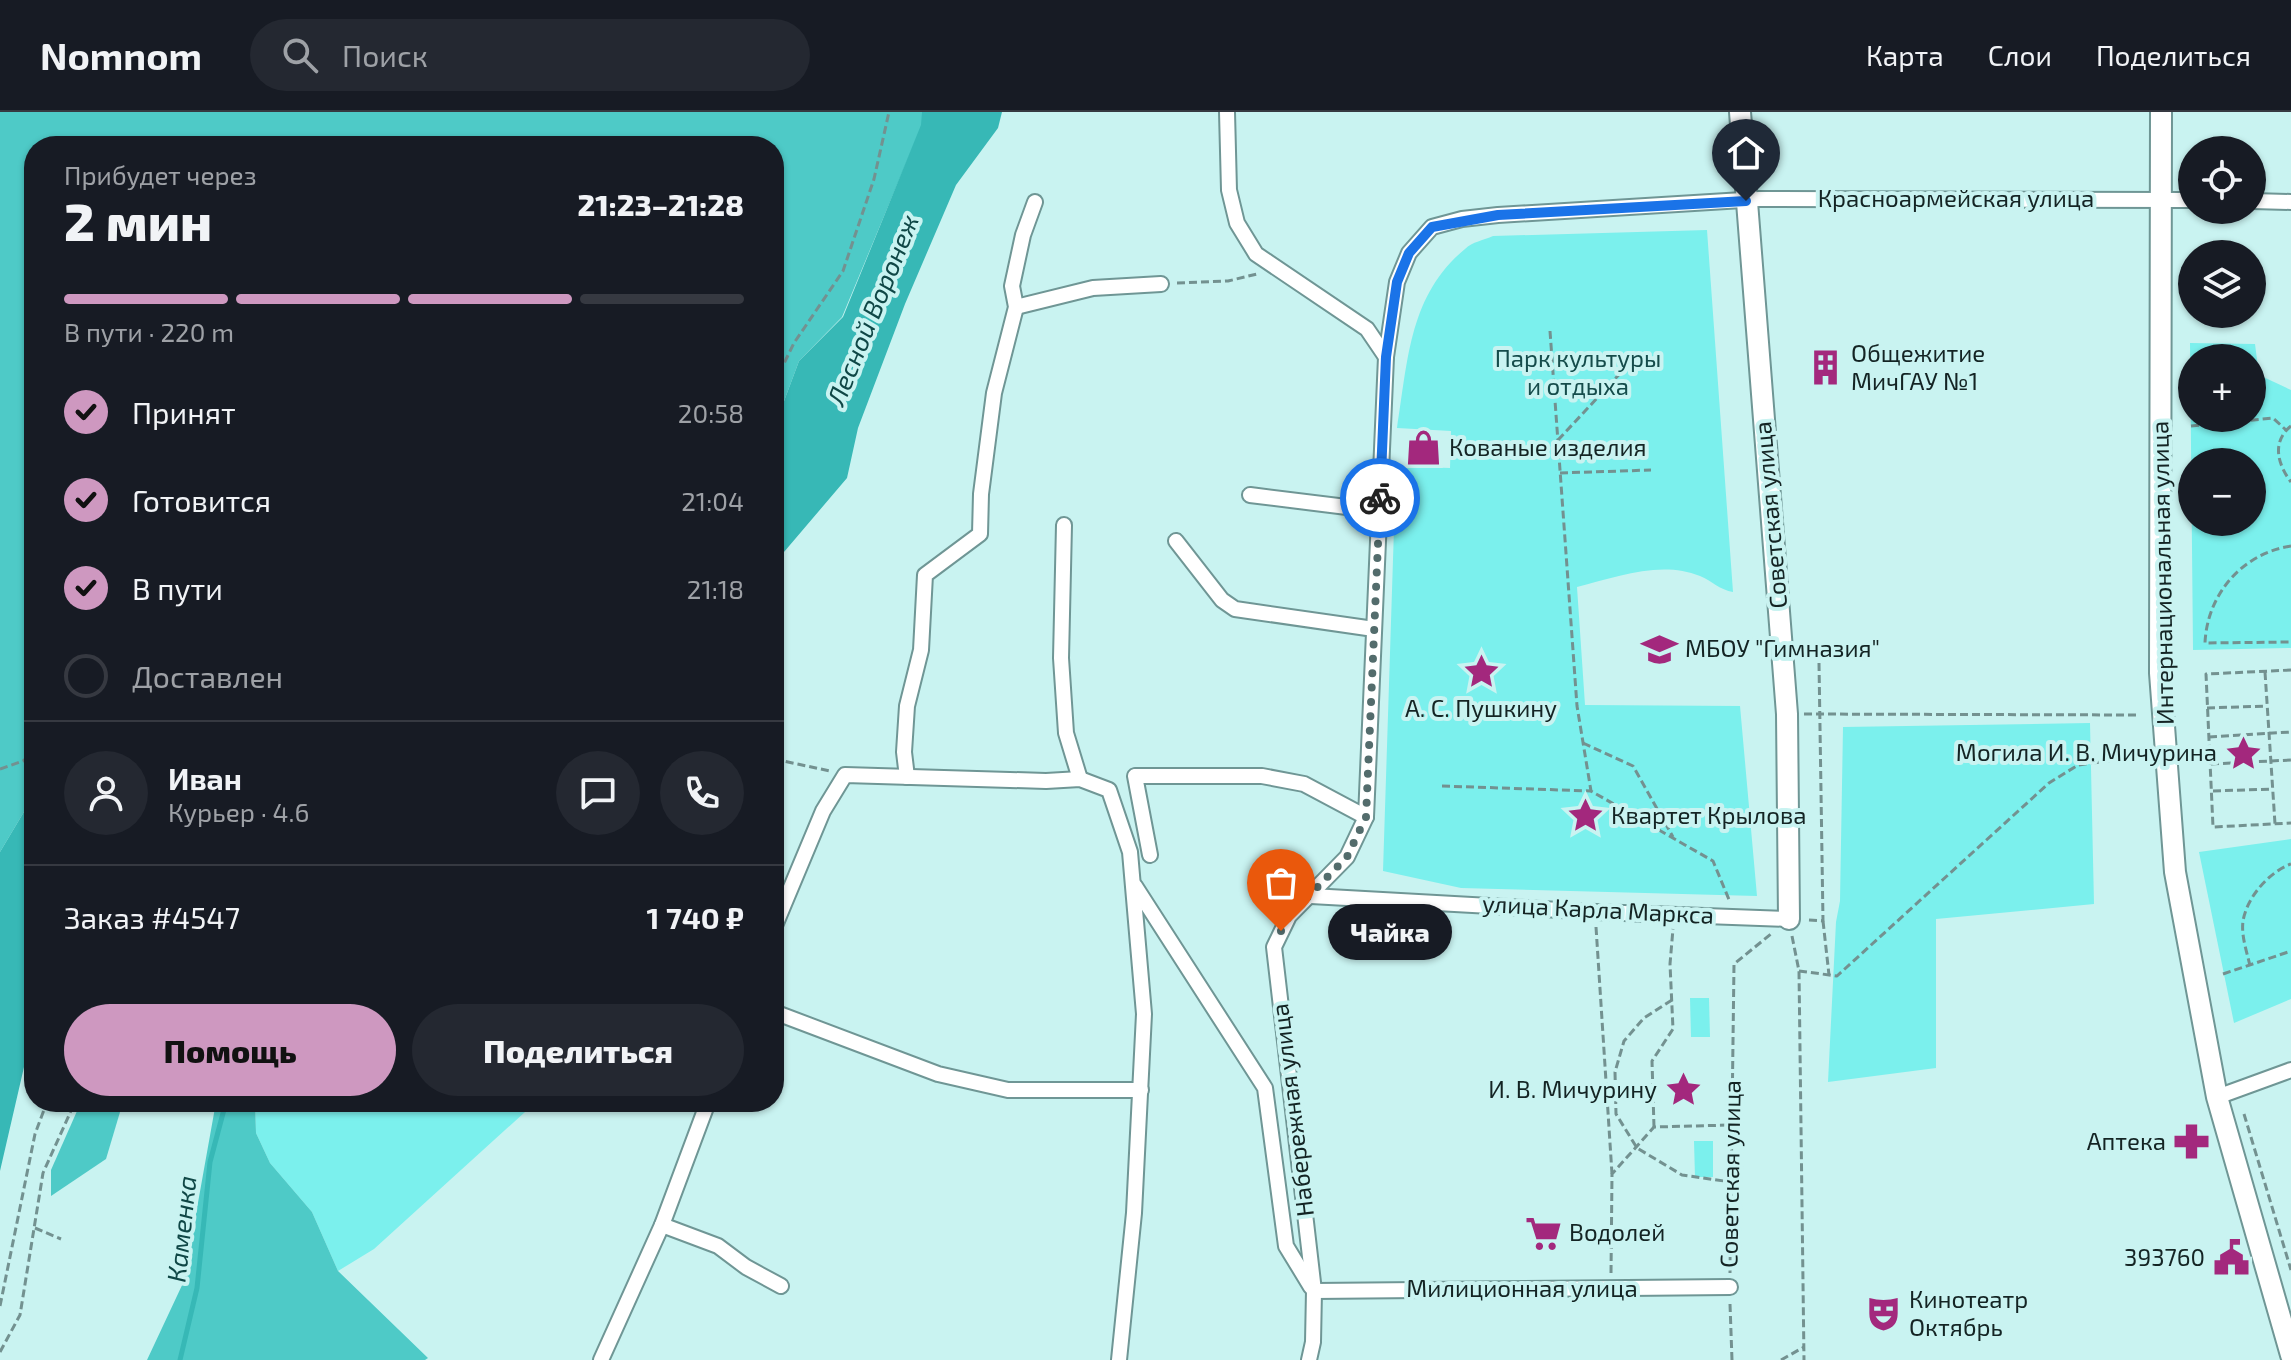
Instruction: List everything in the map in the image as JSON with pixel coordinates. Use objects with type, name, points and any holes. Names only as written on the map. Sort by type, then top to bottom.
[{"type":"main road","name":"Советская улица","points":[[1740,112],[1787,714],[1789,919]]},
{"type":"main road","name":"Интернациональная улица","points":[[2161,112],[2160,673],[2175,872],[2291,1355]]},
{"type":"street","points":[[1227,112],[1229,190],[1237,223],[1256,254],[1367,329],[1386,357]]},
{"type":"street","name":"Красноармейская улица","points":[[1386,357],[1397,282],[1409,253],[1432,227],[1498,215],[1746,201],[2178,200]]},
{"type":"street","points":[[2266,201],[2291,202]]},
{"type":"street","points":[[907,777],[904,752],[907,706],[921,650],[925,575],[980,534],[981,494],[994,393],[1016,307],[1012,286],[1023,235],[1035,202]]},
{"type":"street","points":[[1016,307],[1093,288],[1161,284]]},
{"type":"street","name":"Набережная улица","points":[[1309,1360],[1313,1342],[1314,1291],[1274,947],[1289,916],[1347,857],[1366,817],[1386,357]]},
{"type":"street","points":[[1250,495],[1379,511]]},
{"type":"street","points":[[784,901],[823,811],[845,775],[1046,781],[1080,779],[1066,733],[1061,658],[1064,525]]},
{"type":"street","points":[[1176,541],[1222,600],[1235,609],[1374,629]]},
{"type":"street","points":[[1150,855],[1135,776],[1262,776],[1304,784],[1366,817]]},
{"type":"street","name":"Набережная улица","points":[[1080,779],[1109,790],[1130,852],[1144,1014],[1134,1213],[1119,1360]]},
{"type":"street","name":"Набережная улица","points":[[1133,883],[1265,1088],[1286,1246],[1314,1291]]},
{"type":"street","name":"улица Карла Маркса","points":[[1311,896],[1789,919]]},
{"type":"street","points":[[784,1016],[938,1074],[1008,1090],[1141,1090]]},
{"type":"street","points":[[2227,1094],[2291,1070]]},
{"type":"street","points":[[601,1360],[662,1225],[704,1112]]},
{"type":"street","points":[[662,1225],[718,1246],[746,1267],[781,1286]]},
{"type":"street","name":"Милиционная улица","points":[[1314,1291],[1730,1287]]},
{"type":"path","points":[[784,364],[794,343],[843,271],[874,179],[889,112]]},
{"type":"path","points":[[1161,284],[1228,281],[1278,269]]},
{"type":"path","points":[[1550,331],[1577,706],[1591,791]]},
{"type":"path","points":[[1558,440],[1628,365]]},
{"type":"path","points":[[2266,419],[2273,418],[2286,430]]},
{"type":"path","points":[[2291,426],[2278,448],[2280,467],[2291,482]]},
{"type":"path","points":[[1560,473],[1651,470]]},
{"type":"path","points":[[2291,546],[2268,551],[2248,561],[2234,575],[2209,614],[2205,643],[2291,642]]},
{"type":"path","points":[[1819,663],[1823,921],[1829,975]]},
{"type":"path","points":[[2291,670],[2206,674],[2213,827],[2291,823]]},
{"type":"path","points":[[2265,671],[2275,824]]},
{"type":"path","points":[[2207,708],[2267,706]]},
{"type":"path","points":[[1787,714],[2136,715]]},
{"type":"path","points":[[2209,737],[2291,732]]},
{"type":"path","points":[[1583,743],[1633,766],[1674,839]]},
{"type":"path","points":[[1799,971],[1837,976],[2049,783],[2078,765],[2126,757],[2209,754]]},
{"type":"path","points":[[0,769],[24,760]]},
{"type":"path","points":[[2210,764],[2291,760]]},
{"type":"path","points":[[784,761],[845,775]]},
{"type":"path","points":[[1442,786],[1591,791],[1713,861],[1736,916]]},
{"type":"path","points":[[2211,791],[2273,789]]},
{"type":"path","points":[[2250,966],[2243,937],[2243,921],[2250,902],[2264,882],[2291,864]]},
{"type":"path","points":[[1596,912],[1612,1174],[1611,1289]]},
{"type":"path","points":[[1612,1174],[1654,1127],[1652,1061],[1673,1029],[1670,964],[1674,913]]},
{"type":"path","points":[[1804,1360],[1799,971],[1789,919],[1823,921]]},
{"type":"path","name":"Советская улица","points":[[1732,1360],[1734,964],[1789,919]]},
{"type":"path","points":[[2223,974],[2291,951]]},
{"type":"path","points":[[1672,1000],[1644,1018],[1624,1041],[1615,1072],[1616,1114],[1637,1148],[1682,1175],[1731,1182]]},
{"type":"path","points":[[2227,1094],[2291,1270]]},
{"type":"path","points":[[0,1306],[35,1134],[43,1112]]},
{"type":"path","points":[[0,1352],[20,1315],[43,1173],[70,1112]]},
{"type":"path","points":[[1654,1127],[1732,1125]]},
{"type":"path","points":[[34,1227],[61,1239]]},
{"type":"path","points":[[1781,1360],[1804,1347]]},
{"type":"green space","name":"Парк культуры и отдыха","points":[[1707,230],[1733,592],[1700,576],[1670,570],[1638,572],[1577,587],[1585,705],[1740,706],[1757,896],[1461,888],[1383,871],[1396,466],[1450,468],[1451,431],[1397,428],[1414,331],[1432,287],[1446,267],[1468,247],[1493,236]]},
{"type":"green space","points":[[2266,378],[2291,390],[2291,648],[2193,650],[2192,536],[2266,536],[2266,448],[2191,448],[2191,432],[2266,432]]},
{"type":"green space","points":[[2090,723],[2094,904],[1936,919],[1936,1068],[1828,1082],[1836,922],[1840,901],[1843,727]]},
{"type":"green space","points":[[2291,839],[2291,999],[2234,1023],[2199,852]]},
{"type":"green space","points":[[1690,998],[1709,998],[1710,1037],[1691,1037]]},
{"type":"green space","points":[[255,1112],[525,1112],[374,1249],[338,1271],[312,1212],[270,1163],[256,1133]]},
{"type":"green space","points":[[1694,1141],[1713,1141],[1713,1177],[1695,1177]]},
{"type":"shaded area","points":[[0,112],[922,112],[922,125],[842,317],[799,361],[784,401],[784,136],[24,136],[24,812],[0,852]]},
{"type":"shaded area","points":[[77,1112],[120,1112],[106,1159],[51,1196],[51,1170]]},
{"type":"shaded area","points":[[214,1112],[255,1112],[256,1133],[270,1163],[312,1212],[338,1271],[428,1358],[147,1360],[184,1281]]},
{"type":"water","name":"Лесной Воронеж","points":[[922,112],[1002,112],[998,128],[956,185],[905,304],[858,428],[847,478],[784,552],[784,401],[799,361],[843,317],[921,125]]},
{"type":"water","points":[[24,812],[24,1067],[0,1171],[0,852]]},
{"type":"waterway","name":"Каменка","points":[[180,1360],[197,1288],[210,1162],[223,1112]]},
{"type":"way so far","points":[[1281,931],[1289,916],[1347,857],[1366,817],[1380,498]]},
{"type":"place","name":"Общежитие МичГАУ №1","points":[[1825,368]]},
{"type":"place","name":"Кованые изделия","points":[[1423,448]]},
{"type":"place","name":"МБОУ \"Гимназия\"","points":[[1659,649]]},
{"type":"place","name":"А. С. Пушкину","points":[[1481,672]]},
{"type":"place","name":"Могила И. В. Мичурина","points":[[2243,753]]},
{"type":"place","name":"Квартет Крылова","points":[[1585,816]]},
{"type":"place","name":"Чайка","points":[[1281,931]]},
{"type":"place","name":"И. В. Мичурину","points":[[1683,1090]]},
{"type":"place","name":"Аптека","points":[[2192,1142]]},
{"type":"place","name":"Водолей","points":[[1543,1233]]},
{"type":"place","name":"393760","points":[[2231,1258]]},
{"type":"place","name":"Кинотеатр Октябрь","points":[[1883,1314]]},
{"type":"route","points":[[1380,498],[1386,357],[1397,282],[1409,253],[1432,227],[1462,219],[1498,215],[1746,201]]}]
